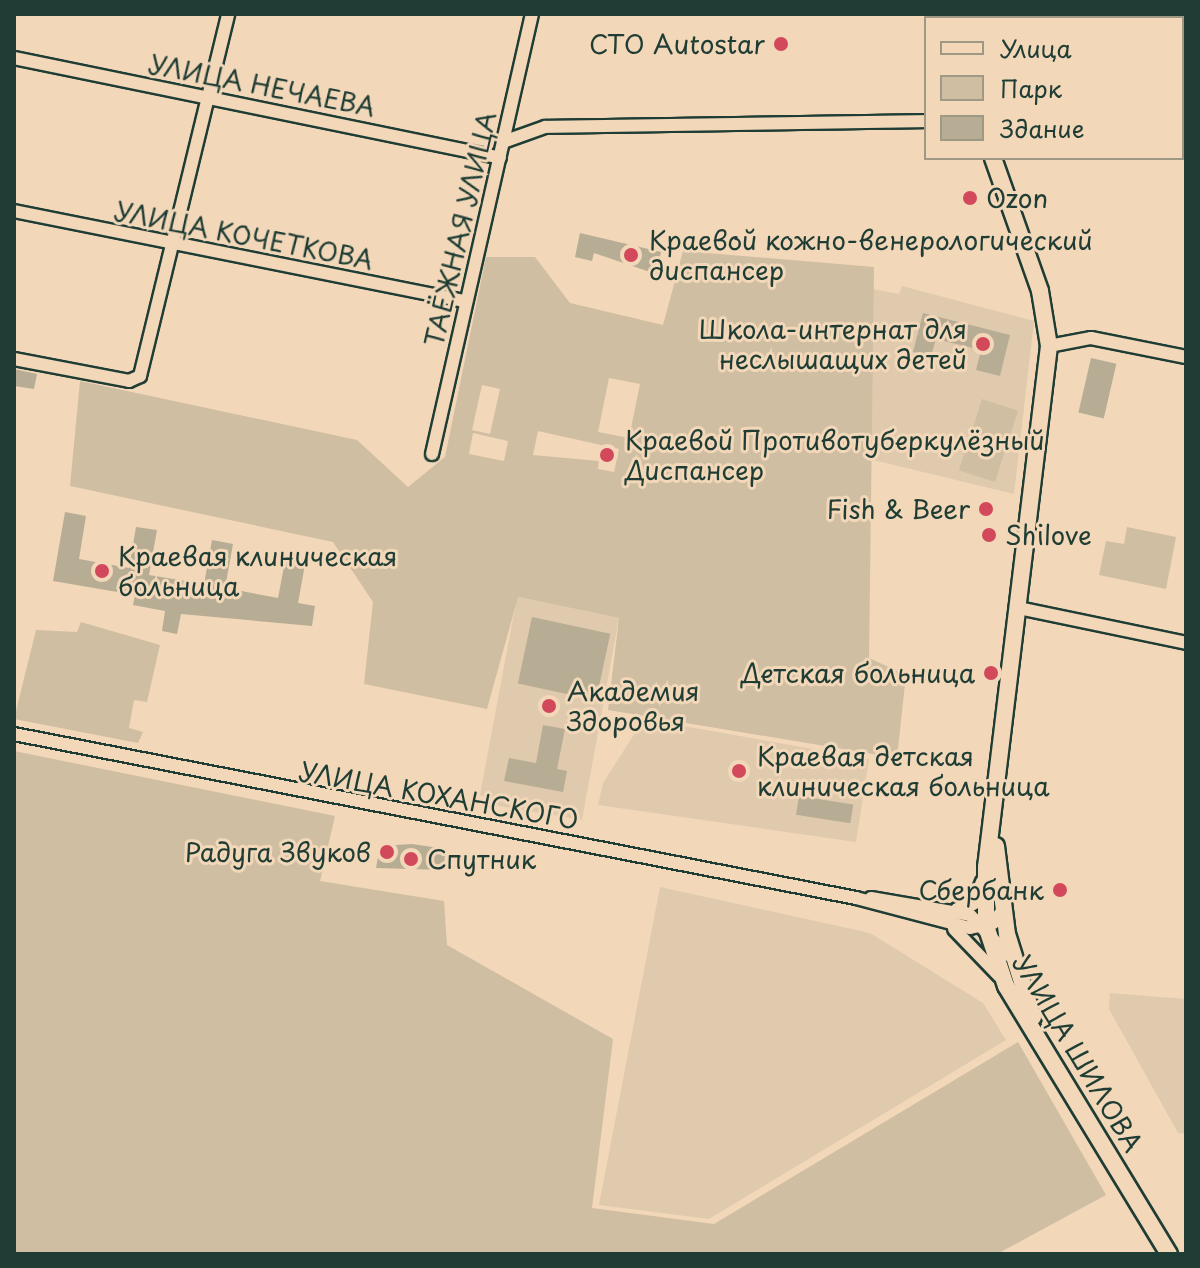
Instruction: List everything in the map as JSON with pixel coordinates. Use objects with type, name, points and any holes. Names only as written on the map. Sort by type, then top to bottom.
[{"type":"main road","name":"УЛИЦА ШИЛОВА","points":[[994,160],[1040,291],[1049,346],[994,832],[986,867],[986,926],[1039,1034],[1169,1254]]},
{"type":"main road","points":[[994,832],[1002,911],[1014,983]]},
{"type":"street","points":[[14,359],[129,381],[145,368],[228,14]]},
{"type":"street","name":"ТАЁЖНАЯ УЛИЦА","points":[[432,454],[532,14]]},
{"type":"street","name":"УЛИЦА НЕЧАЕВА","points":[[14,58],[500,158]]},
{"type":"street","points":[[503,142],[545,127],[924,121]]},
{"type":"street","name":"УЛИЦА КОЧЕТКОВА","points":[[14,211],[465,301]]},
{"type":"street","points":[[1049,346],[1091,338],[1186,357]]},
{"type":"street","points":[[1019,608],[1186,643]]},
{"type":"street","name":"УЛИЦА КОХАНСКОГО","points":[[14,734],[856,898]]},
{"type":"street","points":[[953,910],[973,904],[986,867]]},
{"type":"street","points":[[856,898],[953,910],[986,926]]},
{"type":"street","points":[[856,898],[945,923],[986,926],[1002,911]]},
{"type":"street","points":[[945,923],[1014,983]]},
{"type":"shaded area","points":[[902,286],[1034,321],[1014,494],[861,457],[862,287],[899,294]]},
{"type":"shaded area","name":"Академия Здоровья","points":[[517,597],[619,618],[582,820],[499,806],[480,795]]},
{"type":"shaded area","name":"Краевая детская клиническая больница","points":[[644,719],[869,759],[856,842],[598,805],[603,783]]},
{"type":"shaded area","points":[[660,887],[870,933],[983,1003],[1006,1040],[709,1219],[599,1205]]},
{"type":"shaded area","points":[[1110,993],[1186,999],[1186,1134],[1178,1133],[1109,1009]]},
{"type":"green space","points":[[683,251],[874,267],[869,658],[906,675],[897,758],[608,710],[619,618],[518,597],[487,709],[364,684],[373,602],[333,542],[70,486],[80,381],[357,440],[408,487],[445,457],[486,257],[535,257],[570,303],[663,325]],"holes":[[[609,378],[640,384],[629,438],[598,432]],[[482,385],[500,389],[490,434],[472,430]],[[538,431],[619,449],[614,472],[598,469],[599,461],[533,455]],[[473,433],[508,441],[504,461],[469,454]]]},
{"type":"green space","points":[[982,399],[1018,411],[995,482],[959,470]]},
{"type":"green space","points":[[1127,527],[1176,537],[1166,589],[1099,575],[1106,541],[1124,544]]},
{"type":"green space","points":[[81,622],[160,645],[147,702],[134,700],[129,728],[143,732],[138,743],[14,719],[36,630],[77,632]]},
{"type":"green space","points":[[14,751],[335,816],[320,881],[444,901],[447,945],[613,1039],[592,1208],[714,1224],[1018,1042],[1106,1195],[997,1254],[14,1254]]},
{"type":"building","name":"Краевой кожно-венерологический диспансер","points":[[580,233],[661,252],[656,274],[594,253],[592,261],[575,257]]},
{"type":"building","name":"Школа-интернат для неслышащих детей","points":[[923,313],[1010,335],[1000,376],[976,370],[981,350],[936,339],[931,356],[913,352]]},
{"type":"building","points":[[1091,358],[1116,364],[1104,418],[1078,413]]},
{"type":"building","points":[[14,369],[37,374],[34,389],[14,386]]},
{"type":"building","name":"Краевая клиническая больница","points":[[65,512],[86,516],[79,559],[129,568],[136,527],[157,530],[149,575],[204,584],[212,540],[233,544],[225,588],[278,598],[286,556],[306,559],[298,603],[315,606],[312,626],[181,614],[177,634],[162,631],[165,611],[133,605],[135,595],[53,581]]},
{"type":"building","name":"Академия Здоровья","points":[[532,617],[610,634],[596,700],[518,684]]},
{"type":"building","name":"Академия Здоровья","points":[[543,725],[565,729],[557,769],[567,771],[563,792],[504,781],[509,758],[536,763]]},
{"type":"building","points":[[799,796],[853,805],[850,823],[796,815]]},
{"type":"building","name":"Спутник","points":[[412,844],[446,849],[443,870],[376,868],[380,846]]},
{"type":"place","name":"СТО Autostar","points":[[781,44]]},
{"type":"place","name":"Ozon","points":[[970,198]]},
{"type":"place","name":"Краевой кожно-венерологический диспансер","points":[[631,255]]},
{"type":"place","name":"Школа-интернат для неслышащих детей","points":[[983,344]]},
{"type":"place","name":"Краевой Противотуберкулёзный Диспансер","points":[[607,455]]},
{"type":"place","name":"Fish & Beer","points":[[986,509]]},
{"type":"place","name":"Shilove","points":[[989,535]]},
{"type":"place","name":"Краевая клиническая больница","points":[[102,571]]},
{"type":"place","name":"Детская больница","points":[[991,673]]},
{"type":"place","name":"Академия Здоровья","points":[[549,706]]},
{"type":"place","name":"Краевая детская клиническая больница","points":[[739,771]]},
{"type":"place","name":"Радуга Звуков","points":[[387,852]]},
{"type":"place","name":"Спутник","points":[[411,859]]},
{"type":"place","name":"Сбербанк","points":[[1060,890]]}]
